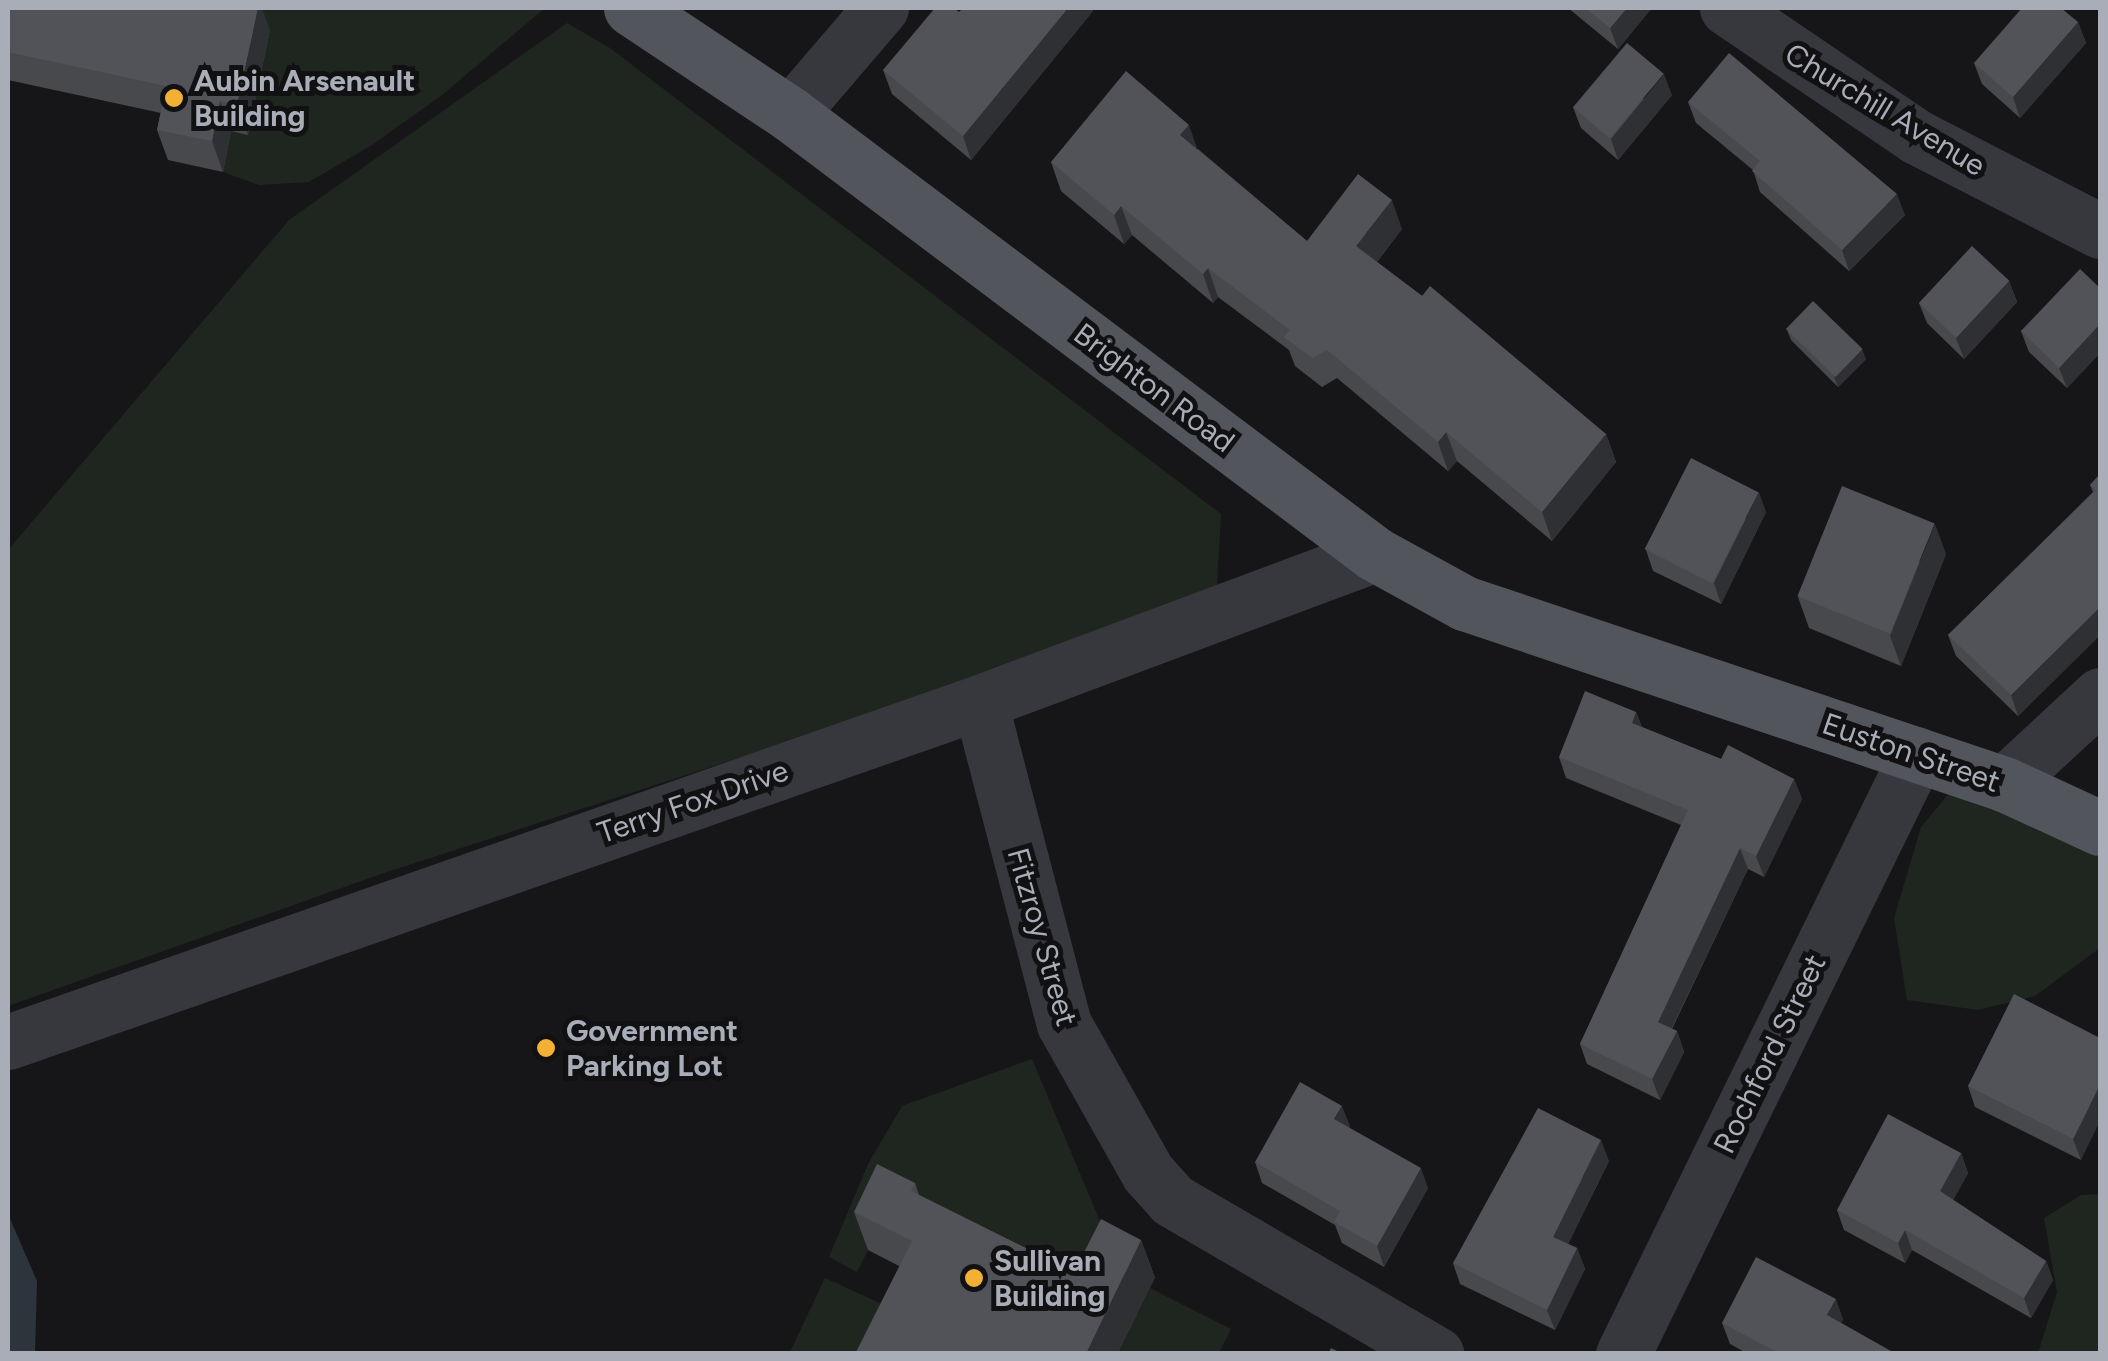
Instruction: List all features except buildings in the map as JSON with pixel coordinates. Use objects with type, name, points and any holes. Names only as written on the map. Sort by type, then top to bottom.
[{"type":"main road","name":"Brighton Road","points":[[631,8],[790,114],[1375,554],[1464,603],[1718,688]]},
{"type":"main road","name":"Euston Street","points":[[1718,688],[2004,784],[2100,828]]},
{"type":"street","points":[[790,114],[881,8]]},
{"type":"street","name":"Churchill Avenue","points":[[1727,8],[1917,138],[2100,231]]},
{"type":"street","name":"Terry Fox Drive","points":[[8,1042],[980,702],[1375,554]]},
{"type":"street","points":[[2004,784],[2100,694]]},
{"type":"street","name":"Fitzroy Street","points":[[980,702],[1064,1024],[1148,1173],[1172,1200],[1436,1354]]},
{"type":"street","name":"Rochford Street","points":[[1623,1354],[1917,754]]},
{"type":"shaded area","points":[[162,8],[545,8],[442,95],[372,145],[309,182],[259,185],[223,172]]},
{"type":"shaded area","points":[[567,23],[610,48],[1221,514],[1216,603],[381,874],[8,1006],[8,550],[289,220]]},
{"type":"shaded area","points":[[1956,785],[2100,852],[2100,948],[2035,996],[1978,1010],[1907,1000],[1894,918],[1921,827]]},
{"type":"shaded area","points":[[1032,1059],[1115,1257],[1088,1310],[892,1203],[857,1272],[829,1257],[868,1164],[902,1106]]},
{"type":"shaded area","points":[[2100,1194],[2100,1353],[2038,1353],[2057,1292],[2044,1218],[2081,1195]]},
{"type":"shaded area","points":[[8,1214],[37,1281],[35,1353],[8,1353]]},
{"type":"shaded area","points":[[825,1278],[906,1315],[887,1353],[789,1354]]},
{"type":"shaded area","points":[[1150,1288],[1231,1329],[1219,1353],[1119,1353],[1130,1330],[1115,1323],[1123,1307],[1138,1314]]},
{"type":"place","name":"Aubin Arsenault Building","points":[[174,98]]},
{"type":"place","name":"Government Parking Lot","points":[[546,1048]]},
{"type":"place","name":"Sullivan Building","points":[[974,1278]]}]
